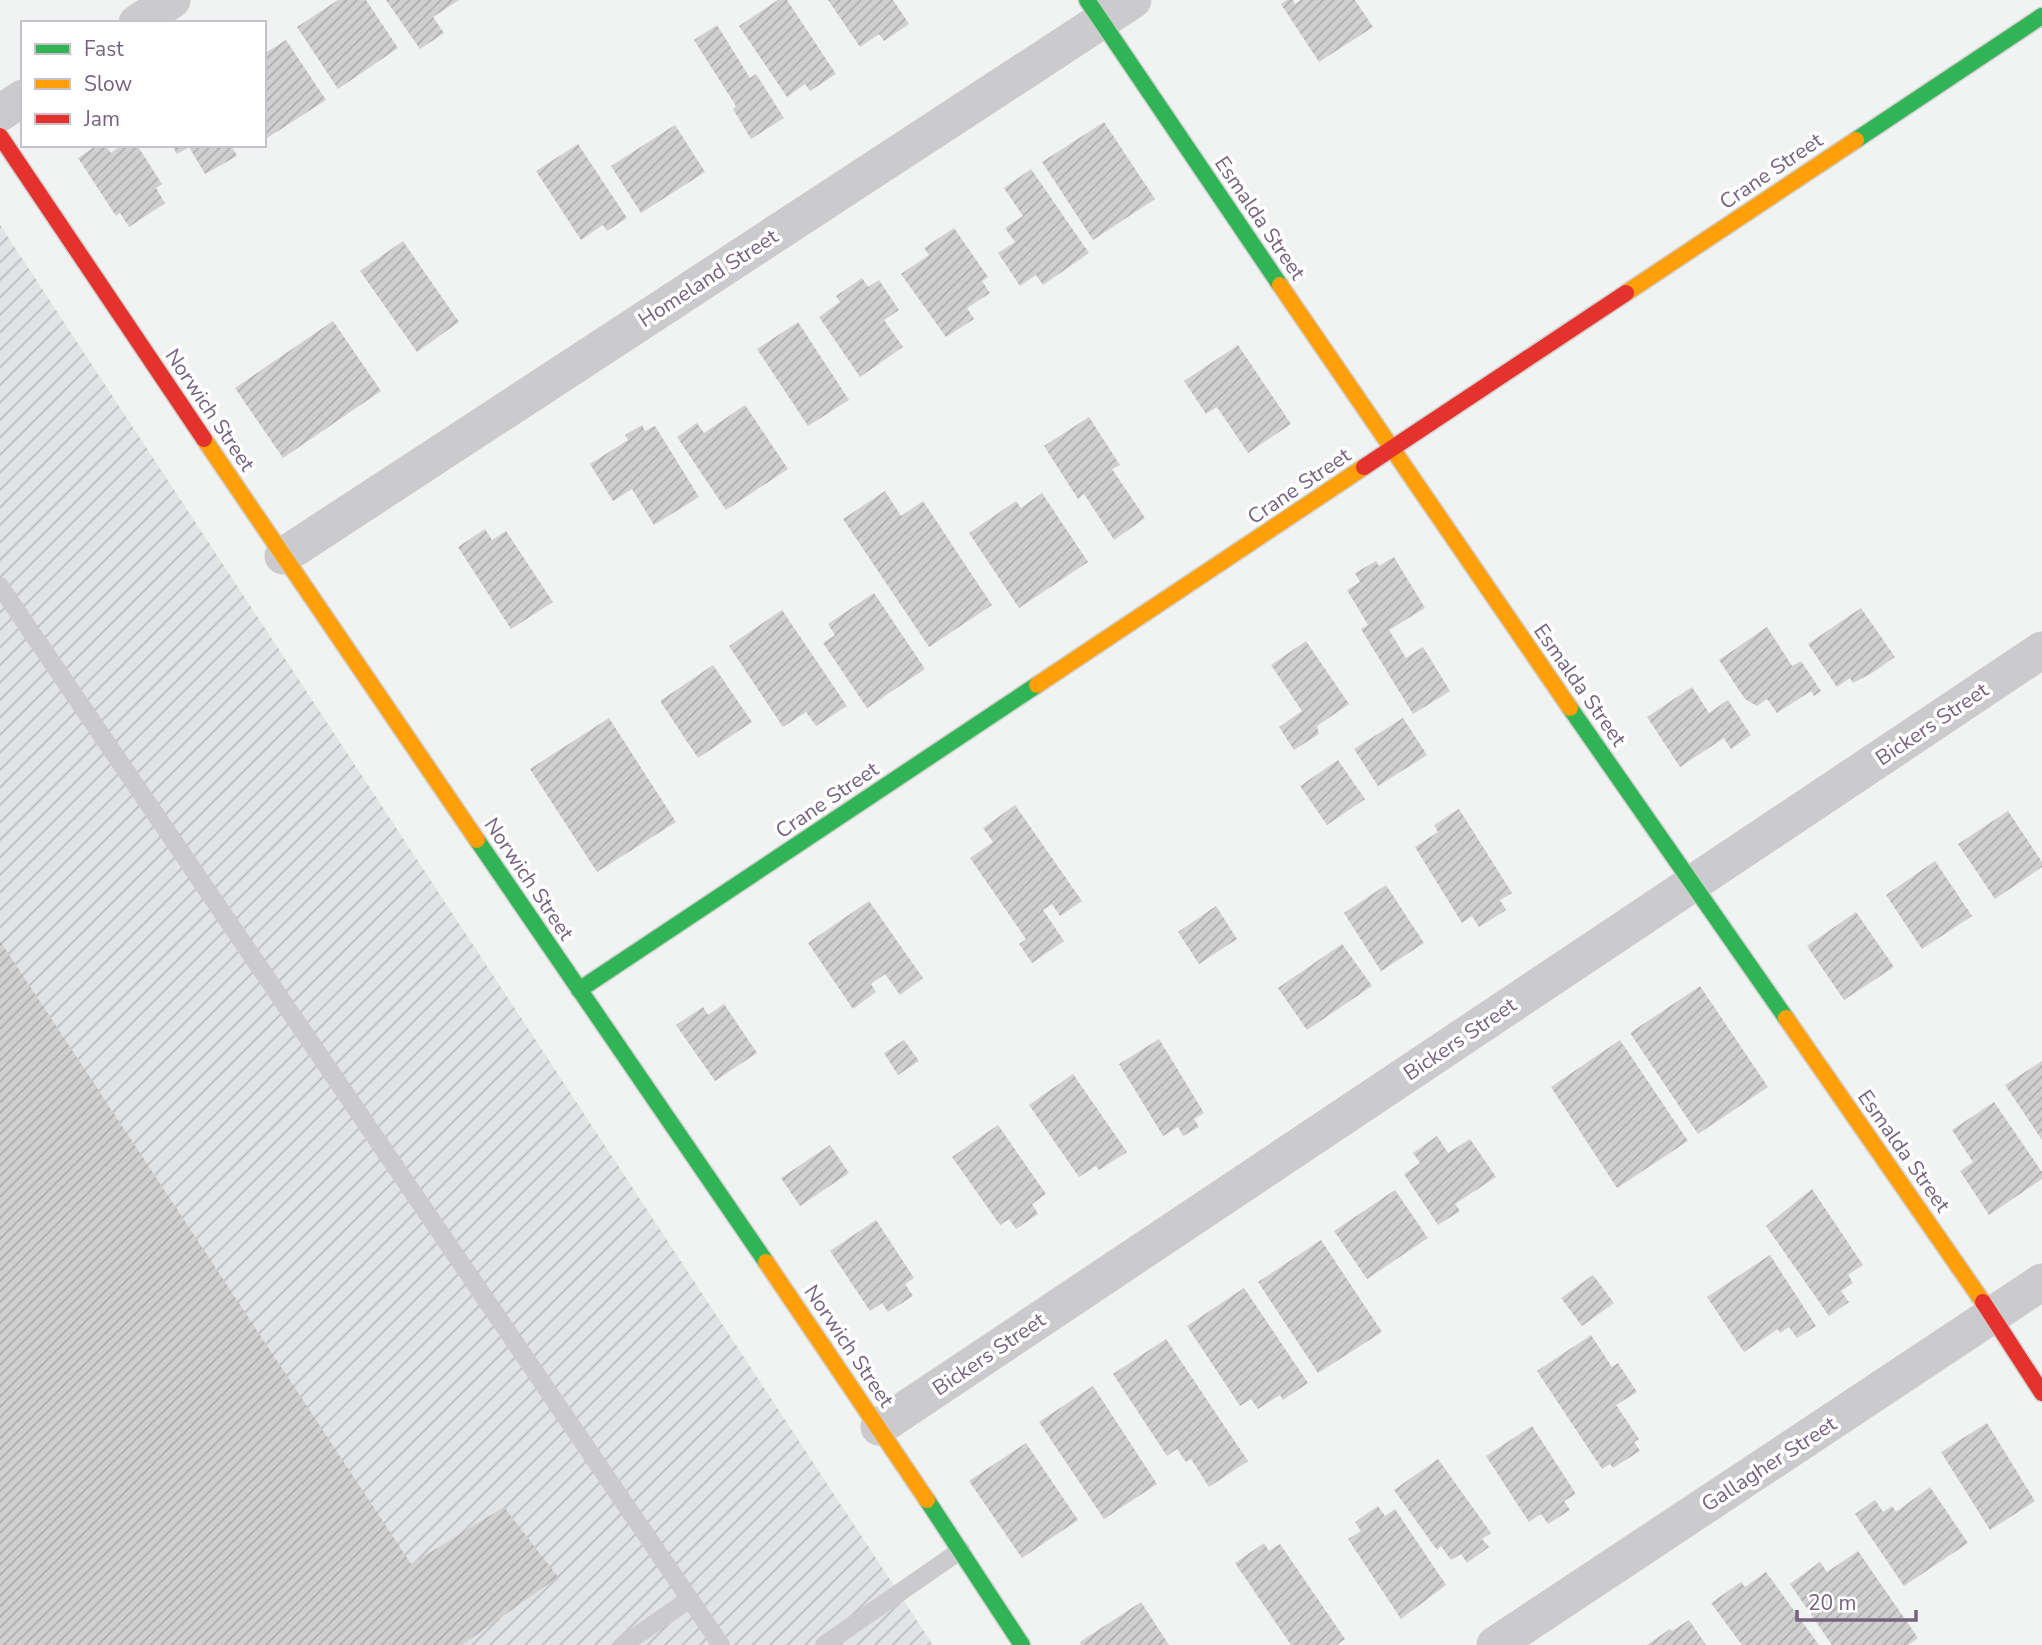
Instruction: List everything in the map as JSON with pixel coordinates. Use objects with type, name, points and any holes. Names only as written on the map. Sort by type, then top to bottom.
[{"type":"street","points":[[140,21],[172,0]]},
{"type":"street","name":"Homeland Street","points":[[283,556],[1094,10],[1133,0]]},
{"type":"street","name":"Esmalda Street","points":[[1094,10],[1391,450],[1993,1316],[2042,1393]]},
{"type":"street","name":"Crane Street","points":[[579,990],[2042,16]]},
{"type":"street","points":[[0,113],[21,99]]},
{"type":"street","name":"Norwich Street","points":[[0,136],[283,556],[879,1427],[1022,1645]]},
{"type":"street","name":"Bickers Street","points":[[879,1427],[2042,650]]},
{"type":"street","name":"Gallagher Street","points":[[1495,1645],[2042,1282]]},
{"type":"lane","points":[[0,586],[721,1645]]},
{"type":"lane","points":[[824,1645],[961,1550]]},
{"type":"lane","points":[[623,1645],[690,1599]]},
{"type":"shaded area","points":[[0,225],[933,1645],[0,1645]]},
{"type":"building","points":[[338,0],[366,0],[398,48],[338,89],[297,27]]},
{"type":"building","points":[[386,0],[459,0],[433,17],[444,33],[420,49]]},
{"type":"building","points":[[778,0],[787,0],[836,74],[810,91],[805,84],[787,97],[739,26]]},
{"type":"building","points":[[828,0],[893,0],[909,24],[884,41],[879,34],[860,47]]},
{"type":"building","points":[[1293,0],[1295,4],[1301,0],[1355,0],[1373,27],[1319,62],[1281,4]]},
{"type":"building","points":[[717,25],[750,78],[756,74],[784,118],[751,139],[733,109],[736,106],[694,40]]},
{"type":"building","points":[[286,40],[326,100],[266,139],[266,53]]},
{"type":"building","points":[[1104,122],[1155,199],[1093,240],[1042,162]]},
{"type":"building","points":[[675,125],[705,172],[641,213],[611,166]]},
{"type":"building","points":[[578,144],[627,218],[607,231],[603,225],[581,240],[536,171]]},
{"type":"building","points":[[94,147],[106,147],[111,153],[119,147],[138,147],[162,184],[156,188],[165,203],[129,227],[120,213],[116,216],[78,158]]},
{"type":"building","points":[[173,147],[189,147],[177,154]]},
{"type":"building","points":[[189,147],[232,147],[237,156],[205,174]]},
{"type":"building","points":[[1031,169],[1089,253],[1043,285],[1036,275],[1020,286],[998,253],[1015,242],[1005,228],[1023,216],[1004,188]]},
{"type":"building","points":[[954,228],[988,277],[982,281],[990,293],[967,308],[974,319],[946,337],[901,274],[929,255],[924,248]]},
{"type":"building","points":[[403,241],[459,322],[417,352],[360,271]]},
{"type":"building","points":[[862,278],[868,287],[879,280],[899,310],[884,320],[903,347],[860,377],[819,317],[840,302],[836,296]]},
{"type":"building","points":[[333,321],[381,391],[283,458],[235,388]]},
{"type":"building","points":[[798,322],[849,400],[808,426],[757,349]]},
{"type":"building","points":[[1238,345],[1291,424],[1248,453],[1217,407],[1206,414],[1184,381]]},
{"type":"building","points":[[745,405],[788,469],[726,510],[677,437],[697,423],[704,433]]},
{"type":"building","points":[[1089,417],[1120,465],[1112,469],[1145,518],[1114,540],[1084,494],[1078,499],[1044,446]]},
{"type":"building","points":[[642,425],[645,431],[655,426],[699,497],[654,525],[632,489],[613,501],[590,464],[628,440],[625,435]]},
{"type":"building","points":[[885,491],[901,516],[923,501],[992,605],[929,647],[843,519]]},
{"type":"building","points":[[1042,493],[1088,562],[1019,608],[969,533],[1016,501],[1021,508]]},
{"type":"building","points":[[485,529],[492,540],[506,531],[553,602],[511,629],[458,547]]},
{"type":"building","points":[[1394,557],[1425,608],[1389,630],[1406,658],[1423,647],[1450,691],[1413,714],[1361,629],[1368,625],[1347,590],[1360,582],[1355,573],[1376,561],[1379,566]]},
{"type":"building","points":[[874,593],[925,669],[867,708],[823,643],[835,635],[828,624]]},
{"type":"building","points":[[1861,608],[1895,657],[1853,683],[1850,678],[1837,687],[1808,644]]},
{"type":"building","points":[[782,610],[847,706],[816,726],[806,712],[783,727],[729,646]]},
{"type":"building","points":[[1767,627],[1792,666],[1801,661],[1821,691],[1814,696],[1811,691],[1777,713],[1767,699],[1757,706],[1745,699],[1719,660]]},
{"type":"building","points":[[1306,641],[1349,704],[1317,726],[1319,734],[1294,750],[1279,727],[1302,711],[1271,665]]},
{"type":"building","points":[[713,665],[752,722],[698,758],[660,701]]},
{"type":"building","points":[[1692,687],[1709,713],[1728,700],[1751,735],[1731,749],[1724,738],[1680,767],[1647,717]]},
{"type":"building","points":[[609,718],[676,822],[597,872],[530,769]]},
{"type":"building","points":[[1403,718],[1427,755],[1378,786],[1354,749]]},
{"type":"building","points":[[1338,760],[1365,799],[1327,825],[1300,786]]},
{"type":"building","points":[[1015,805],[1082,901],[1060,916],[1052,904],[1043,910],[1064,941],[1032,963],[1019,944],[1026,939],[970,858],[993,842],[983,828]]},
{"type":"building","points":[[1459,809],[1512,893],[1500,900],[1506,910],[1479,927],[1472,916],[1462,923],[1415,847],[1438,832],[1434,825]]},
{"type":"building","points":[[2008,811],[2042,862],[2042,867],[1995,899],[1958,844]]},
{"type":"building","points":[[1935,861],[1972,916],[1922,949],[1886,895]]},
{"type":"building","points":[[1386,885],[1424,943],[1381,971],[1344,913]]},
{"type":"building","points":[[869,901],[923,978],[900,995],[885,974],[871,984],[876,992],[853,1009],[808,943]]},
{"type":"building","points":[[1216,906],[1237,939],[1199,964],[1178,932]]},
{"type":"building","points":[[1856,912],[1894,967],[1844,1000],[1807,946]]},
{"type":"building","points":[[0,941],[411,1564],[504,1507],[558,1577],[462,1645],[0,1645]]},
{"type":"building","points":[[1342,944],[1372,986],[1307,1030],[1278,988]]},
{"type":"building","points":[[1700,986],[1768,1087],[1698,1134],[1630,1033]]},
{"type":"building","points":[[724,1004],[757,1053],[715,1081],[676,1025],[703,1007],[708,1015]]},
{"type":"building","points":[[1159,1039],[1204,1113],[1194,1119],[1199,1127],[1183,1136],[1178,1127],[1163,1136],[1119,1064]]},
{"type":"building","points":[[904,1040],[919,1061],[898,1075],[884,1053]]},
{"type":"building","points":[[1620,1040],[1688,1141],[1617,1188],[1551,1087]]},
{"type":"building","points":[[2042,1061],[2042,1140],[2005,1085]]},
{"type":"building","points":[[1073,1074],[1127,1152],[1099,1170],[1096,1166],[1079,1177],[1029,1105]]},
{"type":"building","points":[[1994,1102],[2042,1172],[2042,1179],[1989,1215],[1960,1171],[1973,1162],[1952,1130]]},
{"type":"building","points":[[998,1125],[1046,1194],[1032,1204],[1038,1214],[1016,1229],[1009,1219],[1000,1225],[952,1157]]},
{"type":"building","points":[[1437,1136],[1448,1153],[1470,1139],[1496,1177],[1455,1204],[1460,1211],[1438,1225],[1404,1174],[1420,1163],[1413,1153]]},
{"type":"building","points":[[830,1145],[849,1173],[800,1206],[781,1178]]},
{"type":"building","points":[[1812,1189],[1863,1265],[1848,1275],[1853,1283],[1841,1291],[1849,1302],[1829,1316],[1766,1226]]},
{"type":"building","points":[[1395,1190],[1428,1238],[1367,1279],[1334,1231]]},
{"type":"building","points":[[876,1220],[914,1278],[905,1284],[913,1296],[888,1312],[882,1303],[870,1311],[830,1251]]},
{"type":"building","points":[[1321,1240],[1382,1332],[1318,1373],[1258,1282]]},
{"type":"building","points":[[1770,1255],[1816,1326],[1797,1338],[1789,1327],[1780,1333],[1778,1329],[1744,1352],[1707,1297]]},
{"type":"building","points":[[1593,1275],[1614,1303],[1582,1326],[1561,1298]]},
{"type":"building","points":[[1244,1288],[1308,1383],[1283,1400],[1280,1395],[1258,1409],[1251,1399],[1240,1406],[1187,1326]]},
{"type":"building","points":[[1591,1335],[1612,1367],[1618,1363],[1637,1392],[1616,1405],[1639,1439],[1634,1442],[1640,1451],[1613,1468],[1610,1464],[1602,1469],[1537,1371]]},
{"type":"building","points":[[1166,1339],[1248,1461],[1209,1487],[1191,1459],[1186,1462],[1177,1449],[1167,1456],[1113,1374]]},
{"type":"building","points":[[1093,1386],[1157,1484],[1104,1519],[1039,1422]]},
{"type":"building","points":[[1987,1423],[2035,1501],[1990,1530],[1941,1452]]},
{"type":"building","points":[[1532,1426],[1576,1494],[1564,1501],[1570,1510],[1548,1524],[1541,1514],[1529,1522],[1486,1456]]},
{"type":"building","points":[[1026,1443],[1078,1520],[1022,1558],[969,1481]]},
{"type":"building","points":[[1438,1459],[1491,1533],[1482,1539],[1489,1547],[1467,1563],[1461,1554],[1451,1560],[1441,1546],[1437,1550],[1394,1490]]},
{"type":"building","points":[[1930,1487],[1968,1543],[1904,1586],[1855,1514],[1875,1500],[1883,1512],[1892,1506],[1896,1512]]},
{"type":"building","points":[[1378,1506],[1385,1516],[1395,1509],[1446,1585],[1401,1619],[1348,1539],[1361,1531],[1355,1522]]},
{"type":"building","points":[[1264,1543],[1269,1551],[1280,1544],[1345,1639],[1337,1645],[1291,1645],[1235,1563]]},
{"type":"building","points":[[1858,1551],[1918,1638],[1908,1645],[1832,1645],[1790,1584],[1820,1562],[1827,1572]]},
{"type":"building","points":[[1766,1572],[1819,1645],[1742,1645],[1711,1603],[1741,1582],[1745,1587]]},
{"type":"building","points":[[1141,1602],[1169,1645],[1081,1645],[1080,1642]]},
{"type":"building","points":[[1689,1620],[1706,1645],[1647,1645],[1670,1629],[1672,1631]]},
{"type":"traffic: fast","points":[[1087,0],[1280,285]]},
{"type":"traffic: fast","points":[[1856,140],[2042,16]]},
{"type":"traffic: fast","points":[[579,990],[1037,685]]},
{"type":"traffic: fast","points":[[1570,708],[1786,1018]]},
{"type":"traffic: fast","points":[[477,840],[766,1262]]},
{"type":"traffic: fast","points":[[927,1500],[1022,1645]]},
{"type":"traffic: slow","points":[[1626,293],[1856,140]]},
{"type":"traffic: slow","points":[[1280,285],[1570,708]]},
{"type":"traffic: slow","points":[[204,439],[477,840]]},
{"type":"traffic: slow","points":[[1037,685],[1364,467]]},
{"type":"traffic: slow","points":[[1786,1018],[1983,1302]]},
{"type":"traffic: slow","points":[[766,1262],[927,1500]]},
{"type":"traffic: jam","points":[[0,136],[204,439]]},
{"type":"traffic: jam","points":[[1364,467],[1626,293]]},
{"type":"traffic: jam","points":[[1983,1302],[2042,1393]]}]
